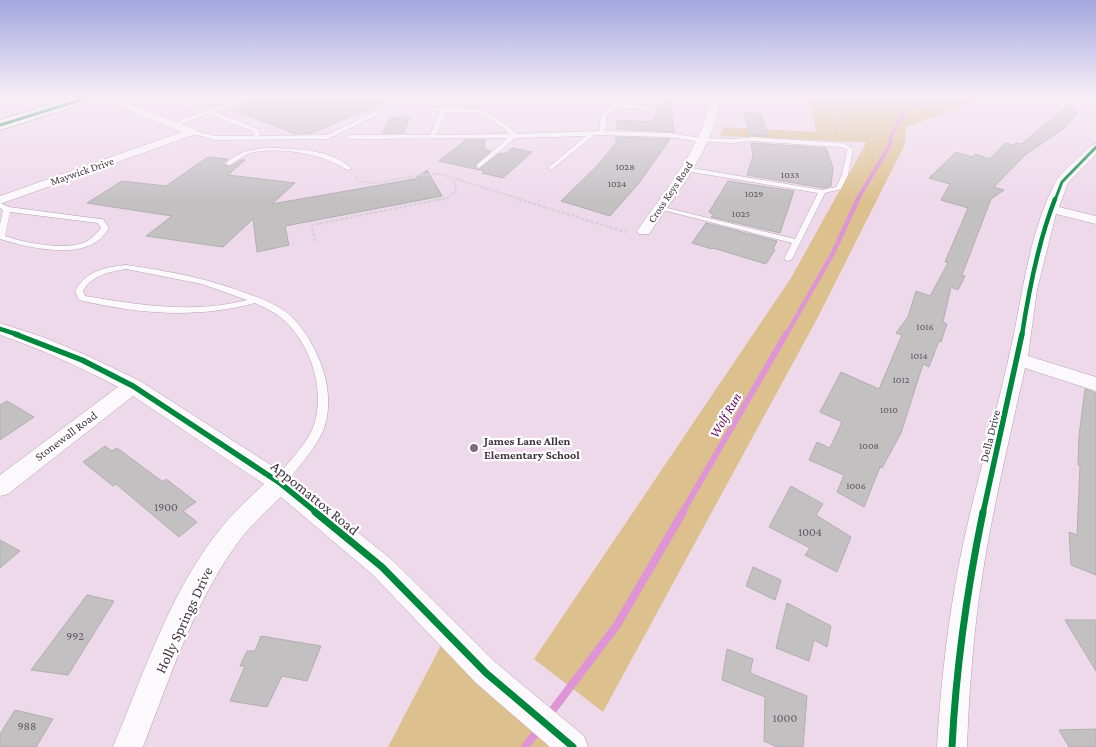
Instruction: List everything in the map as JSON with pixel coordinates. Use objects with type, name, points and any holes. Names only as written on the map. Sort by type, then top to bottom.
[{"type":"street","name":"Maywick Drive","points":[[2,205],[192,132]]},
{"type":"street","name":"Cross Keys Road","points":[[644,231],[686,169],[705,132]]},
{"type":"street","name":"Della Drive","points":[[952,747],[955,685],[968,584],[990,477],[1018,359],[1029,290],[1051,209],[1062,182],[1096,147]]},
{"type":"street","points":[[1051,209],[1096,220]]},
{"type":"street","name":"Appomattox Road","points":[[0,329],[46,344],[133,386],[280,483],[382,567],[486,673],[526,709],[572,746]]},
{"type":"street","points":[[1018,359],[1096,384]]},
{"type":"street","name":"Stonewall Road","points":[[0,487],[133,386]]},
{"type":"street","name":"Holly Springs Drive","points":[[128,747],[180,621],[201,578],[223,543],[245,516],[280,483]]},
{"type":"lane","points":[[192,132],[214,138],[328,138],[340,132]]},
{"type":"lane","points":[[254,138],[258,134],[257,132]]},
{"type":"lane","points":[[432,137],[434,132]]},
{"type":"lane","points":[[510,132],[514,136]]},
{"type":"lane","points":[[551,168],[593,133]]},
{"type":"lane","points":[[350,137],[514,136],[602,133],[669,135],[702,140],[735,141],[752,139],[843,145],[850,149],[845,175],[839,188],[822,192],[686,169]]},
{"type":"lane","points":[[479,166],[514,136]]},
{"type":"lane","points":[[228,164],[242,154],[263,151],[329,157],[342,162],[348,169]]},
{"type":"lane","points":[[788,259],[822,192]]},
{"type":"lane","points":[[2,205],[100,222],[105,228],[97,238],[88,243],[65,248],[55,248],[3,238],[1,236],[2,205]]},
{"type":"lane","points":[[659,208],[797,242]]},
{"type":"lane","points":[[256,300],[216,310],[173,312],[82,298],[79,291],[83,283],[91,276],[114,268],[126,267],[213,283],[256,300],[287,318],[300,332],[314,357],[322,385],[322,411],[315,435],[280,483]]},
{"type":"path","points":[[839,132],[844,136],[843,145]]},
{"type":"path","points":[[348,169],[354,170],[358,181],[367,183],[433,173],[625,232],[629,226],[644,231]]},
{"type":"path","points":[[315,241],[312,226],[448,198],[457,190],[456,183],[451,178]]},
{"type":"shaded area","points":[[721,132],[906,132],[905,144],[720,136]]},
{"type":"shaded area","points":[[875,132],[906,132],[905,144],[818,317],[603,712],[534,659],[791,278],[866,143]]},
{"type":"shaded area","points":[[447,634],[573,747],[388,747]]},
{"type":"building","points":[[290,132],[315,132],[312,133],[296,134]]},
{"type":"building","points":[[383,132],[404,132],[404,133]]},
{"type":"building","points":[[749,132],[767,132],[768,136],[750,135]]},
{"type":"building","points":[[1036,132],[1059,132],[1025,155],[994,187],[1004,190],[991,199],[962,275],[965,276],[958,290],[951,287],[943,322],[947,324],[941,342],[939,341],[929,367],[923,364],[901,433],[882,468],[880,467],[864,507],[837,492],[844,475],[809,460],[817,442],[830,448],[842,422],[820,412],[841,372],[879,389],[902,335],[896,333],[908,317],[916,291],[930,296],[948,263],[945,262],[968,208],[941,200],[950,184],[929,178],[956,152],[972,157],[975,154],[990,159],[1005,143],[1021,144]]},
{"type":"building","points":[[616,137],[670,139],[639,183],[610,216],[561,201],[597,166],[616,143]]},
{"type":"building","points":[[466,140],[485,140],[484,149],[491,151],[476,164],[475,167],[478,170],[439,161]]},
{"type":"building","points":[[751,143],[826,148],[833,168],[831,186],[824,188],[747,175],[753,156]]},
{"type":"building","points":[[512,148],[532,152],[503,178],[482,173],[484,171],[478,170],[500,153],[505,154]]},
{"type":"building","points":[[208,157],[228,159],[223,164],[230,167],[241,160],[245,160],[228,175],[295,183],[272,204],[415,179],[427,170],[442,196],[285,226],[289,245],[257,252],[253,219],[223,247],[146,236],[172,216],[87,203],[122,181],[166,186]]},
{"type":"building","points":[[728,181],[794,191],[780,233],[711,217],[713,215],[709,212]]},
{"type":"building","points":[[706,223],[777,241],[773,249],[775,250],[766,264],[692,243]]},
{"type":"building","points":[[1085,389],[1096,393],[1096,575],[1071,565],[1069,532],[1077,535],[1080,466],[1078,465],[1079,436]]},
{"type":"building","points":[[7,401],[34,417],[0,440],[0,405]]},
{"type":"building","points":[[105,446],[112,451],[117,448],[163,482],[166,479],[196,502],[183,511],[197,522],[179,537],[116,484],[113,486],[83,462]]},
{"type":"building","points":[[791,486],[823,504],[816,515],[851,537],[837,572],[805,555],[810,548],[769,527]]},
{"type":"building","points":[[0,540],[20,551],[0,568]]},
{"type":"building","points":[[753,567],[781,580],[775,600],[746,586]]},
{"type":"building","points":[[87,595],[114,601],[68,675],[31,670]]},
{"type":"building","points":[[787,603],[831,626],[827,647],[814,640],[809,661],[776,648]]},
{"type":"building","points":[[1065,620],[1096,620],[1096,671]]},
{"type":"building","points":[[261,636],[321,646],[307,681],[282,676],[267,707],[230,701],[245,666],[240,666],[247,651],[255,651]]},
{"type":"building","points":[[727,649],[753,659],[750,673],[807,696],[803,747],[777,747],[764,741],[765,697],[722,680]]},
{"type":"building","points":[[15,710],[53,719],[36,747],[0,747],[0,734]]},
{"type":"building","points":[[1096,729],[1096,747],[1069,747],[1059,730]]},
{"type":"waterway","name":"Wolf Run","points":[[857,200],[890,145],[893,132]]},
{"type":"waterway","name":"Wolf Run","points":[[786,335],[833,253],[858,199]]},
{"type":"waterway","name":"Wolf Run","points":[[682,513],[786,334]]},
{"type":"waterway","name":"Wolf Run","points":[[549,715],[617,625],[683,512]]},
{"type":"waterway","name":"Wolf Run","points":[[525,747],[539,729]]},
{"type":"cycle path","points":[[952,747],[955,685],[968,584],[990,477],[1018,359],[1029,290],[1049,214],[1062,182],[1096,147]]},
{"type":"cycle path","points":[[0,329],[37,341],[82,360],[133,386],[280,483],[382,567],[486,673],[573,747]]},
{"type":"place","name":"James Lane Allen Elementary School","points":[[474,448]]}]
